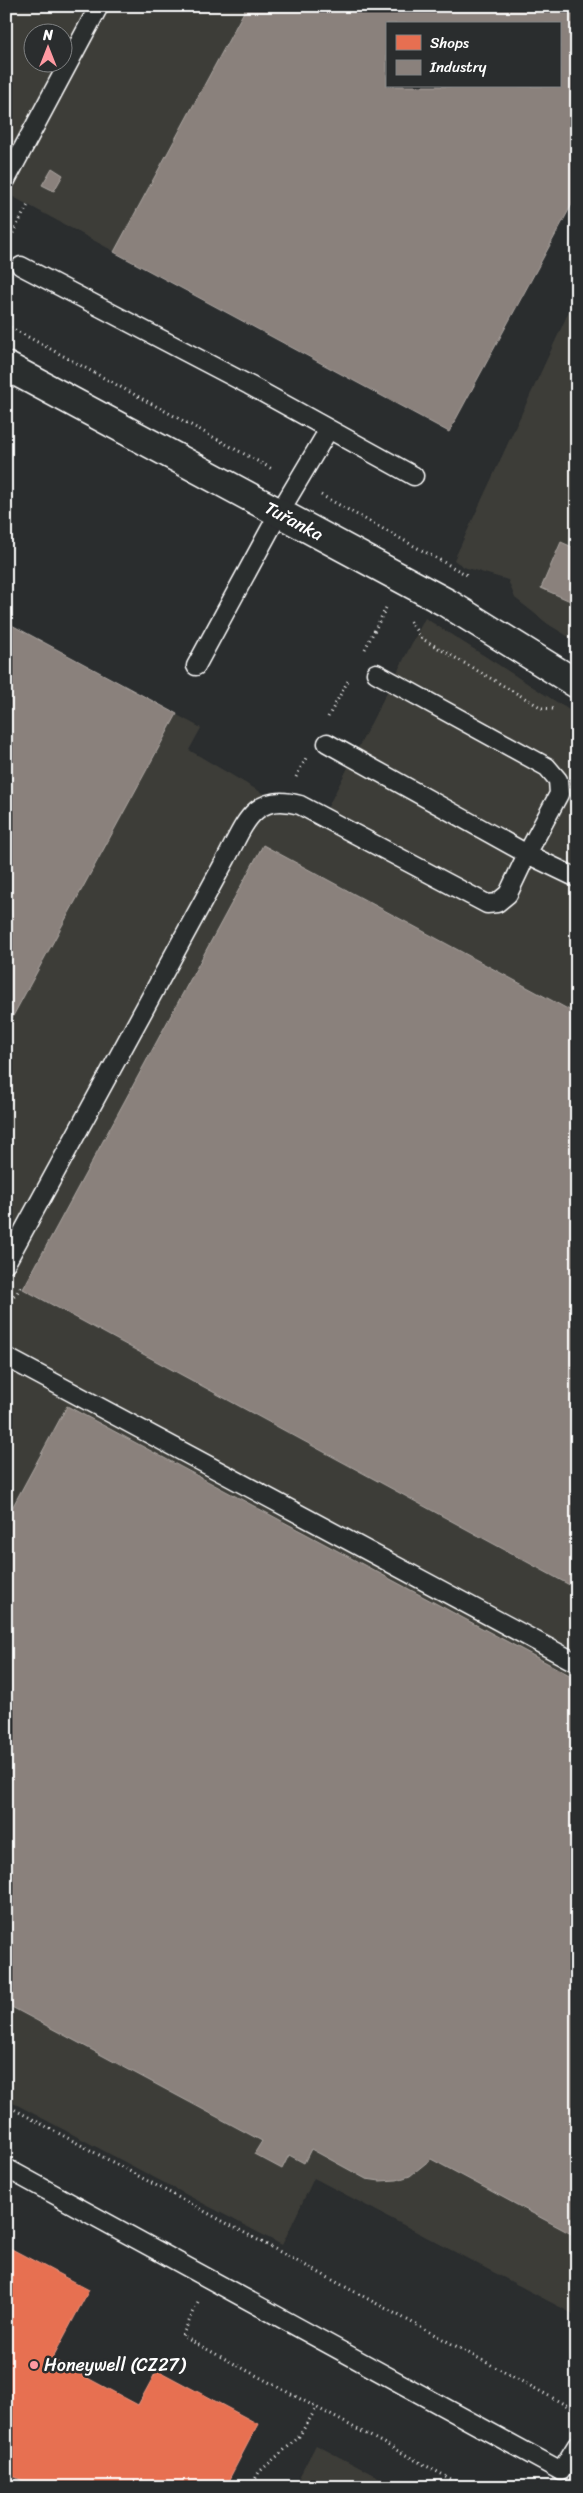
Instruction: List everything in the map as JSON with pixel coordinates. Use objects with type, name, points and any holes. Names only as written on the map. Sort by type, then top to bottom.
[{"type":"street","name":"Tuřanka","points":[[6,366],[447,603],[577,684]]},
{"type":"lane","points":[[6,180],[99,6]]},
{"type":"lane","points":[[22,266],[414,476]]},
{"type":"lane","points":[[196,666],[279,512],[329,430]]},
{"type":"lane","points":[[6,1263],[240,833],[258,808],[268,803],[284,800],[300,805],[487,904],[497,903],[508,894],[527,854],[560,794],[558,780],[547,767],[376,673]]},
{"type":"lane","points":[[327,743],[527,854],[577,878]]},
{"type":"lane","points":[[6,1357],[577,1663]]},
{"type":"lane","points":[[6,2168],[209,2277],[561,2471],[577,2445]]},
{"type":"path","points":[[6,244],[28,205]]},
{"type":"path","points":[[6,325],[462,571],[469,578]]},
{"type":"path","points":[[406,614],[421,638],[542,708],[559,709]]},
{"type":"path","points":[[6,2104],[577,2410]]},
{"type":"path","points":[[209,2277],[182,2336],[466,2487]]},
{"type":"path","points":[[251,2487],[259,2472],[298,2438],[317,2408]]},
{"type":"shaded area","points":[[6,6],[577,6],[577,195],[449,432],[6,193]]},
{"type":"shaded area","points":[[577,294],[577,642],[548,624],[515,598],[508,580],[464,567],[454,560]]},
{"type":"shaded area","points":[[425,618],[577,715],[577,2316],[314,2178],[282,2245],[6,2099],[6,622],[201,728],[189,750],[318,826]]},
{"type":"shaded area","points":[[316,2445],[397,2487],[294,2487]]},
{"type":"building: Shops","name":"Honeywell (CZ27)","points":[[6,2246],[89,2290],[52,2359],[138,2405],[157,2370],[258,2424],[225,2487],[34,2487],[6,2472]]},
{"type":"building: Industry","points":[[247,6],[577,6],[577,195],[449,432],[114,252]]},
{"type":"building: Industry","points":[[52,168],[63,175],[54,191],[42,185]]},
{"type":"building: Industry","points":[[561,542],[577,549],[577,604],[541,588]]},
{"type":"building: Industry","points":[[6,622],[177,714],[6,1029]]},
{"type":"building: Industry","points":[[263,845],[577,1014],[577,1589],[23,1289]]},
{"type":"building: Industry","points":[[67,1406],[577,1679],[577,2237],[431,2159],[410,2176],[397,2180],[380,2181],[366,2179],[311,2149],[304,2163],[289,2155],[282,2169],[254,2154],[262,2141],[6,2004],[6,1519]]},
{"type":"place","name":"Honeywell (CZ27)","points":[[34,2365]]}]
